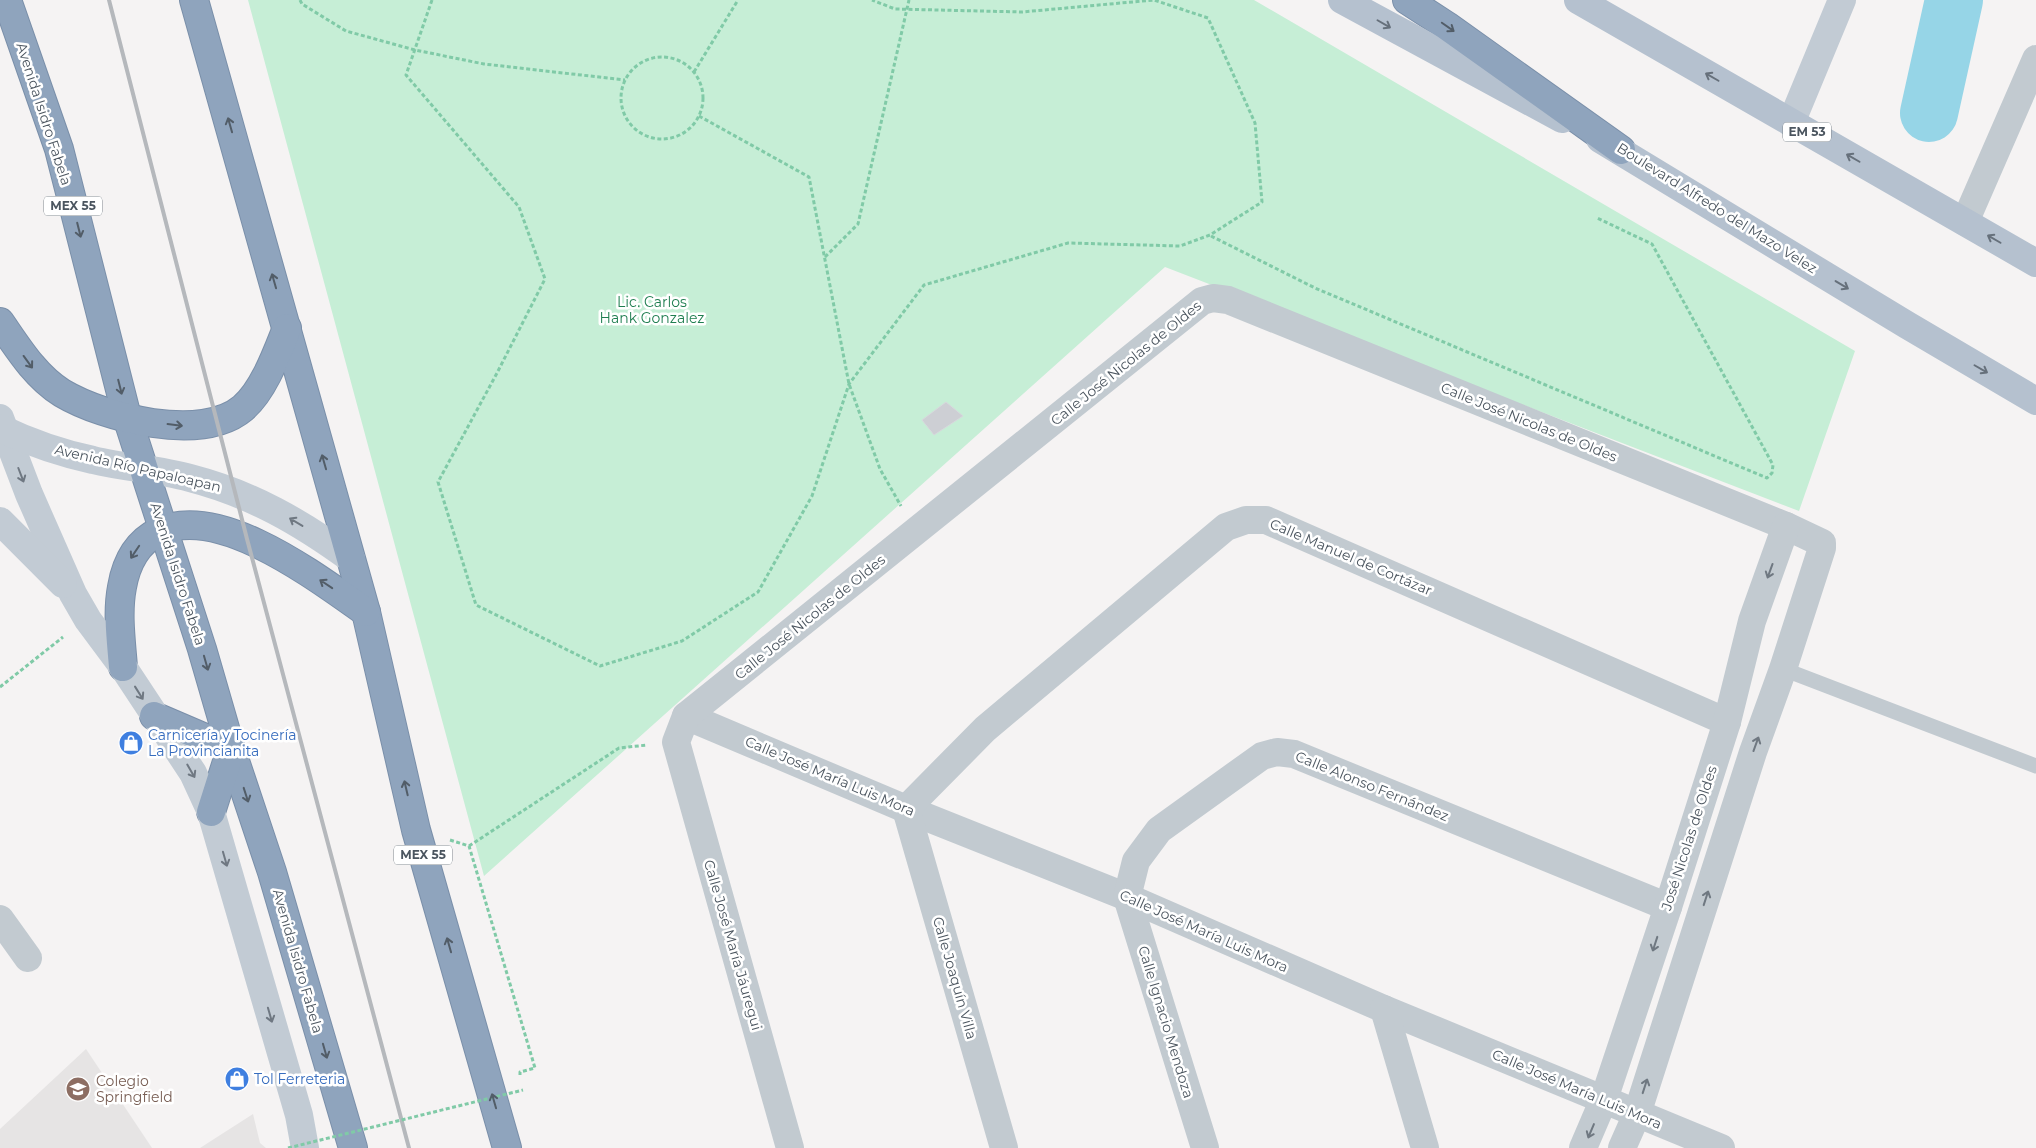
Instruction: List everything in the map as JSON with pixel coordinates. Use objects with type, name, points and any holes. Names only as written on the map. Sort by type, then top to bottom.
[{"type":"highway","name":"Avenida Isidro Fabela","points":[[7,0],[59,149],[127,417],[202,649],[231,749],[272,872],[353,1148]]},
{"type":"highway","name":"MEX 55","points":[[194,0],[366,612],[416,830],[507,1148]]},
{"type":"highway","name":"Boulevard Alfredo del Mazo Velez","points":[[1407,0],[1447,26],[1621,150]]},
{"type":"highway","points":[[0,322],[33,368],[62,392],[98,410],[127,417],[184,426],[201,425],[230,416],[244,407],[256,392],[275,358],[287,328]]},
{"type":"highway","points":[[122,667],[119,624],[122,588],[135,550],[148,537],[182,524],[204,526],[247,539],[300,568],[366,612]]},
{"type":"highway","points":[[154,716],[231,749],[211,812]]},
{"type":"main road","points":[[1342,0],[1621,150]]},
{"type":"main road","name":"EM 53","points":[[1578,0],[2036,263]]},
{"type":"main road","points":[[1791,123],[1842,0]]},
{"type":"main road","name":"Boulevard Alfredo del Mazo Velez","points":[[1621,150],[1898,320],[2036,401]]},
{"type":"main road","points":[[1,425],[73,594],[88,620],[193,773],[211,812],[299,1115],[305,1148]]},
{"type":"main road","name":"Avenida Río Papaloapan","points":[[1,425],[63,452],[94,460],[190,478],[235,491],[299,524],[351,559]]},
{"type":"main road","points":[[0,521],[73,594]]},
{"type":"street","points":[[1965,222],[2036,59]]},
{"type":"street","name":"Calle José Nicolas de Oldes","points":[[686,716],[1202,301],[1213,298],[1228,300],[1819,540],[1822,543],[1822,548],[1784,669]]},
{"type":"street","name":"Calle Manuel de Cortázar","points":[[906,809],[985,729],[1226,527],[1246,520],[1266,520],[1727,722]]},
{"type":"street","name":"José Nicolas de Oldes","points":[[1583,1148],[1604,1099],[1668,907],[1727,722],[1752,622],[1786,526]]},
{"type":"street","points":[[1622,1148],[1637,1114],[1753,752],[1784,669]]},
{"type":"street","points":[[676,742],[686,716]]},
{"type":"street","name":"Calle José María Luis Mora","points":[[686,716],[906,809],[1127,896],[1384,1009],[1721,1148]]},
{"type":"street","name":"Calle José María Jáuregui","points":[[676,742],[790,1148]]},
{"type":"street","name":"Calle Alonso Fernández","points":[[1127,896],[1136,860],[1159,830],[1262,756],[1277,752],[1294,754],[1668,907]]},
{"type":"street","name":"Calle Joaquín Villa","points":[[906,809],[1004,1148]]},
{"type":"street","name":"Calle Ignacio Mendoza","points":[[1127,896],[1205,1148]]},
{"type":"street","points":[[0,919],[28,958]]},
{"type":"street","points":[[1384,1009],[1425,1148]]},
{"type":"lane","points":[[1784,669],[2036,766]]},
{"type":"path","points":[[300,0],[302,4],[346,31],[415,50],[484,64],[625,80]]},
{"type":"path","points":[[432,0],[406,75],[520,207],[545,279],[438,482],[476,604],[600,666],[682,641],[758,592],[812,496],[849,384],[924,285],[1068,243],[1180,246],[1210,235],[1262,202],[1255,123],[1208,18],[1154,0],[1022,12],[895,9],[872,0]]},
{"type":"path","points":[[694,72],[738,0]]},
{"type":"path","points":[[824,257],[858,224],[909,0]]},
{"type":"path","points":[[666,58],[682,62],[694,72],[701,86],[703,101],[699,116],[690,128],[677,136],[660,139],[644,135],[631,126],[623,112],[621,95],[625,80],[635,67],[650,59],[666,58]]},
{"type":"path","points":[[699,116],[809,178],[849,384],[880,469],[917,532]]},
{"type":"path","points":[[1210,235],[1315,288],[1767,478],[1772,473],[1773,465],[1652,244],[1597,218]]},
{"type":"path","points":[[0,687],[53,643],[88,620]]},
{"type":"path","points":[[416,830],[470,846],[619,748],[676,742]]},
{"type":"path","points":[[470,846],[535,1068],[520,1072]]},
{"type":"path","points":[[288,1148],[523,1090]]},
{"type":"shaded area","name":"Colegio Springfield","points":[[86,1049],[152,1148],[0,1148],[0,1129]]},
{"type":"shaded area","points":[[253,1114],[260,1143],[266,1148],[200,1148]]},
{"type":"green space","name":"Lic. Carlos Hank Gonzalez","points":[[248,0],[1254,0],[1855,351],[1799,511],[1165,267],[484,876]]},
{"type":"building","points":[[946,402],[963,416],[934,435],[922,420]]},
{"type":"waterway","points":[[1929,113],[1954,0]]},
{"type":"railway","points":[[109,0],[247,539],[409,1148]]},
{"type":"place","name":"Carnicería y Tocinería La Provincianita","points":[[131,743]]},
{"type":"place","name":"Tol Ferreteria","points":[[237,1079]]},
{"type":"place","name":"Colegio Springfield","points":[[78,1089]]}]
